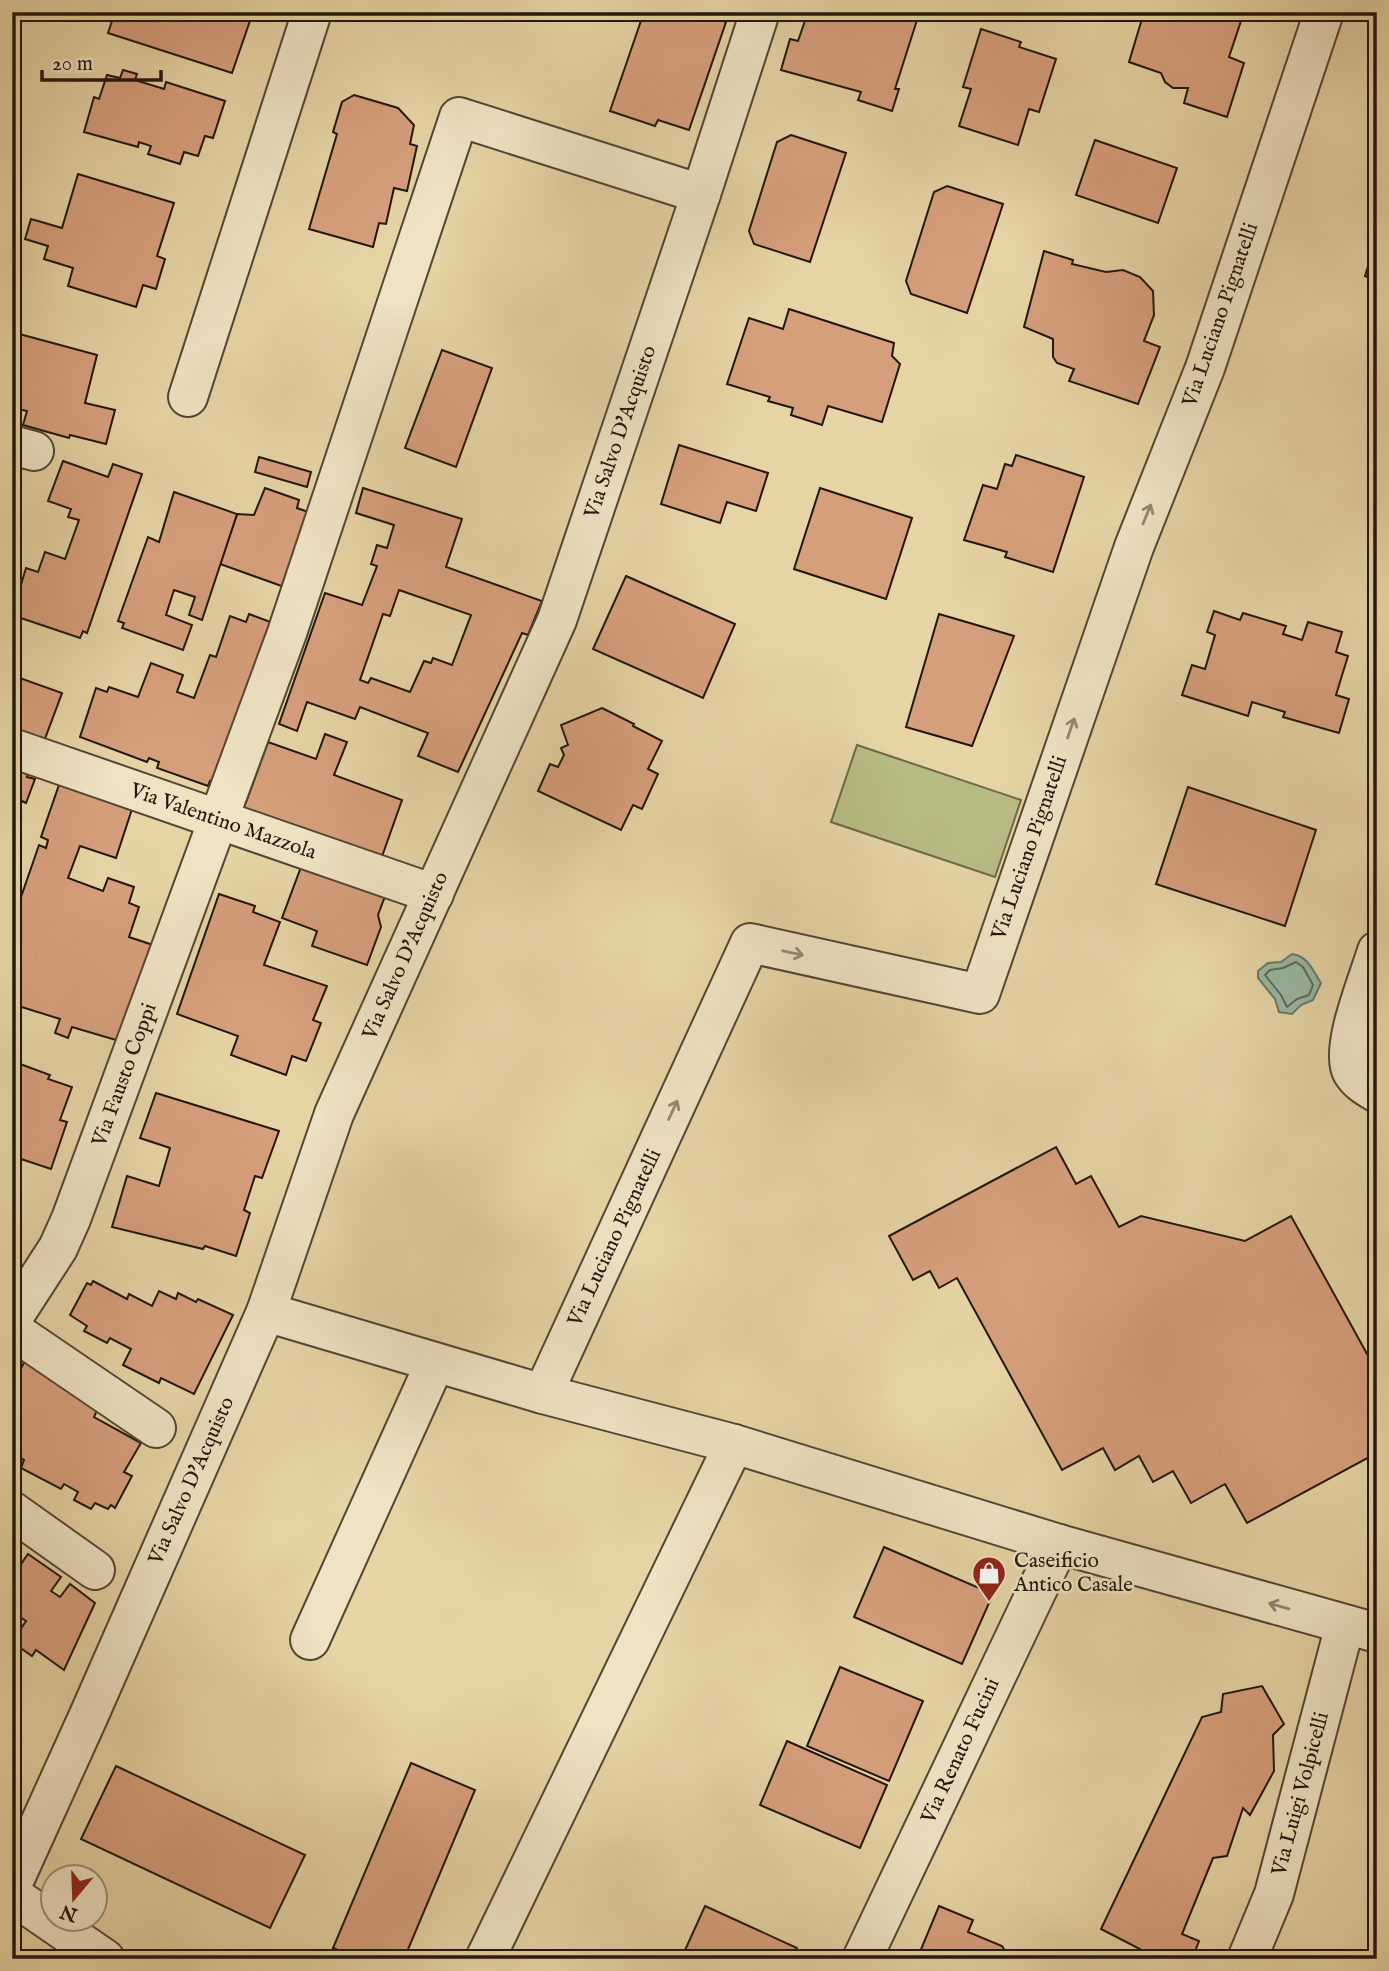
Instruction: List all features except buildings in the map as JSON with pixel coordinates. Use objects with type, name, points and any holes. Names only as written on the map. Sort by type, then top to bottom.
[{"type":"street","points":[[188,397],[312,12]]},
{"type":"street","name":"Via Salvo D'Acquisto","points":[[12,1885],[266,1312],[334,1114],[557,620],[760,12]]},
{"type":"street","name":"Via Luciano Pignatelli","points":[[543,1394],[750,943],[980,994],[1134,547],[1205,368],[1324,12]]},
{"type":"street","name":"Via Fausto Coppi","points":[[12,1319],[58,1248],[71,1219],[220,821],[287,634],[459,117],[701,194]]},
{"type":"street","name":"Via Valentino Mazzola","points":[[12,748],[434,894]]},
{"type":"street","points":[[1377,951],[1348,1050],[1352,1072],[1363,1085],[1377,1093]]},
{"type":"street","points":[[266,1312],[543,1394],[734,1444],[1059,1544],[1361,1629]]},
{"type":"street","points":[[12,1331],[156,1429]]},
{"type":"street","points":[[310,1640],[435,1363]]},
{"type":"street","points":[[485,1959],[734,1444]]},
{"type":"street","points":[[12,1511],[95,1570]]},
{"type":"street","name":"Via Renato Fucini","points":[[862,1959],[1059,1544]]},
{"type":"street","name":"Via Luigi Volpicelli","points":[[1247,1959],[1274,1894],[1361,1629]]},
{"type":"street","points":[[12,1895],[105,1959]]},
{"type":"green space","points":[[857,745],[1021,800],[995,877],[831,822]]},
{"type":"water","points":[[1292,954],[1306,961],[1321,983],[1313,1000],[1301,1005],[1292,1014],[1279,1012],[1275,999],[1258,978],[1258,971],[1268,963],[1281,962]]},
{"type":"place","name":"Caseificio Antico Casale","points":[[989,1603]]}]
